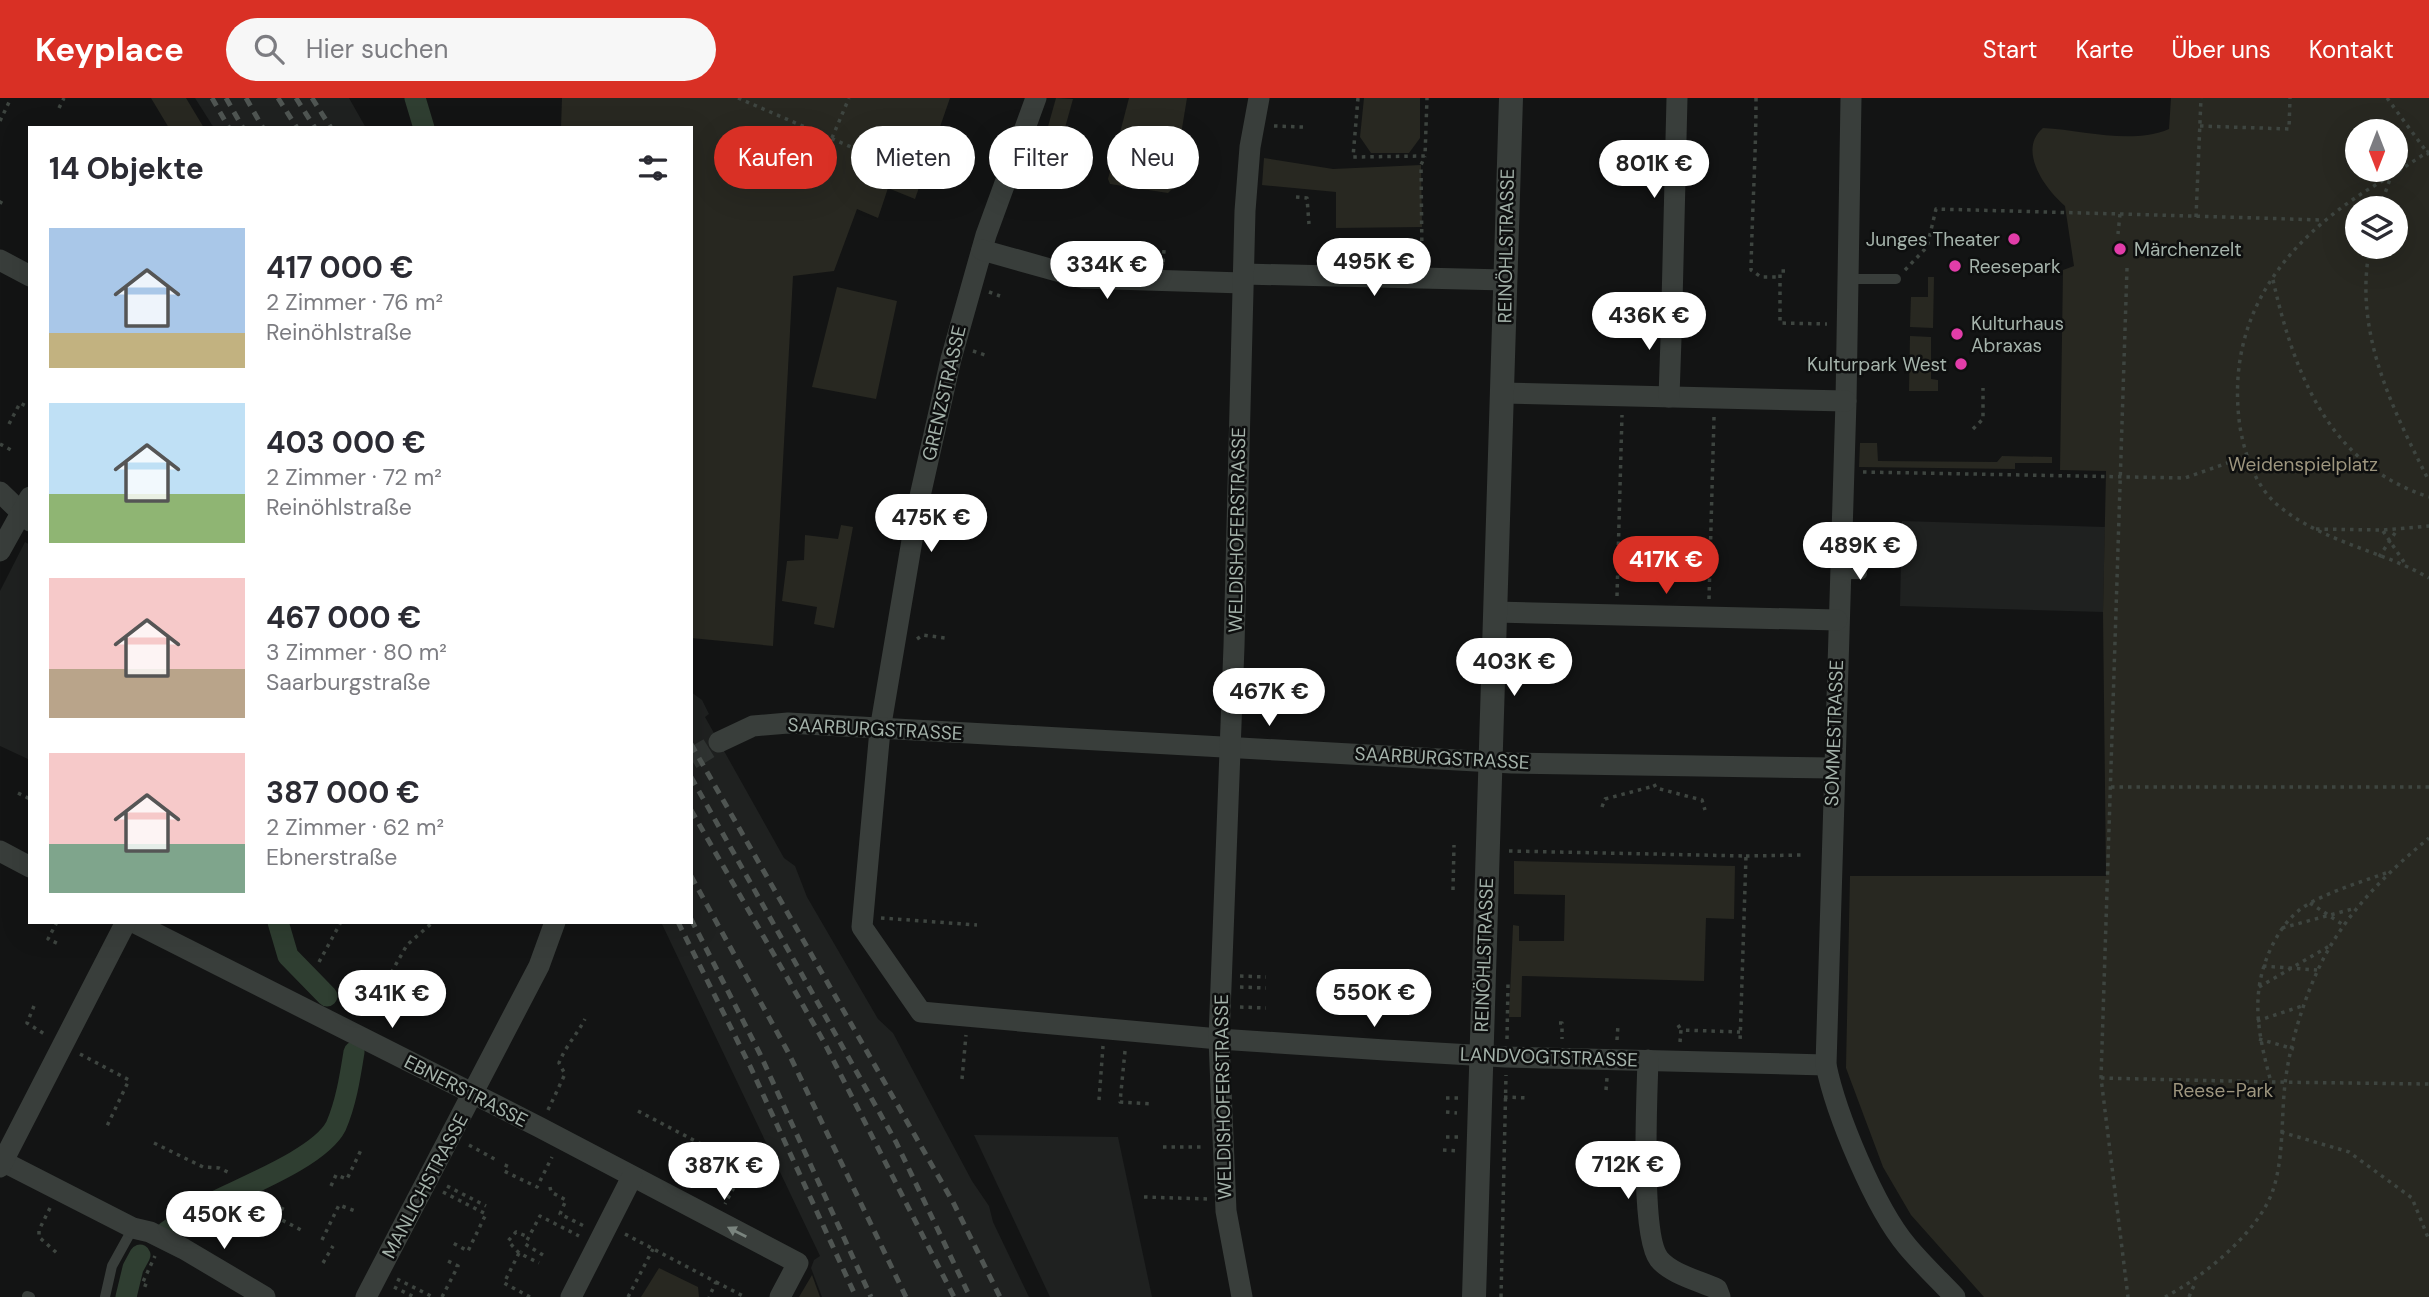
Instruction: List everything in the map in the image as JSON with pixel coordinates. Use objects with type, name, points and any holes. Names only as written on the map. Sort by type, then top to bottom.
[{"type":"street","name":"GRENZSTRASSE","points":[[921,1012],[862,927],[880,730],[894,640],[936,422],[982,250],[1036,98]]},
{"type":"street","name":"WELDISHOFERSTRASSE","points":[[1242,1297],[1225,1198],[1219,1040],[1245,211],[1259,98]]},
{"type":"street","name":"REINÖHLSTRASSE","points":[[1474,1297],[1511,98]]},
{"type":"street","points":[[1669,397],[1677,98]]},
{"type":"street","name":"SOMMESTRASSE","points":[[1826,1065],[1832,768],[1846,401],[1851,98]]},
{"type":"street","points":[[982,250],[1082,278],[1506,280]]},
{"type":"street","points":[[0,260],[28,275]]},
{"type":"street","points":[[1502,393],[1846,401]]},
{"type":"street","points":[[0,492],[27,511],[0,551]]},
{"type":"street","points":[[1495,612],[1837,620]]},
{"type":"street","name":"SAARBURGSTRASSE","points":[[719,742],[737,732],[768,723],[1490,761],[1654,775],[1832,768]]},
{"type":"street","points":[[0,851],[28,866]]},
{"type":"street","points":[[125,924],[1,1163],[132,1228],[164,1239],[265,1297]]},
{"type":"street","name":"EBNERSTRASSE","points":[[137,924],[474,1094],[798,1263],[780,1297]]},
{"type":"street","name":"MANLICHSTRASSE","points":[[366,1297],[539,966],[554,924]]},
{"type":"street","name":"LANDVOGTSTRASSE","points":[[921,1012],[1219,1040],[1481,1056],[1826,1065]]},
{"type":"street","points":[[1648,1060],[1645,1170],[1655,1248],[1665,1265],[1717,1289],[1720,1297]]},
{"type":"street","points":[[1826,1065],[1833,1098],[1881,1205],[1905,1244],[1955,1297]]},
{"type":"street","points":[[571,1297],[632,1177]]},
{"type":"lane","points":[[1847,279],[1895,279]]},
{"type":"lane","points":[[1839,574],[1863,574]]},
{"type":"lane","points":[[105,1297],[112,1266],[132,1228]]},
{"type":"path","points":[[0,121],[11,98]]},
{"type":"path","points":[[59,108],[64,98]]},
{"type":"path","points":[[738,98],[802,126]]},
{"type":"path","points":[[837,126],[849,98]]},
{"type":"path","points":[[1358,98],[1353,157],[1425,156]]},
{"type":"path","points":[[1423,278],[1422,165],[1425,156],[1427,98]]},
{"type":"path","points":[[1756,98],[1756,176],[1750,225],[1751,270],[1761,277],[1780,277]]},
{"type":"path","points":[[2196,216],[2201,98]]},
{"type":"path","points":[[2200,126],[2289,129],[2290,98]]},
{"type":"path","points":[[2387,98],[2428,153],[2408,165]]},
{"type":"path","points":[[1254,125],[1303,127]]},
{"type":"path","points":[[2380,182],[2361,192],[2323,220],[2283,262],[2256,302],[2239,361],[2238,411],[2247,456],[2267,495],[2314,529],[2429,578]]},
{"type":"path","points":[[1296,197],[1307,198],[1309,224]]},
{"type":"path","points":[[0,204],[3,198]]},
{"type":"path","points":[[1895,279],[1927,247],[1936,209],[2323,220]]},
{"type":"path","points":[[2118,234],[2120,214]]},
{"type":"path","points":[[2367,259],[2364,273],[2371,339],[2386,394],[2429,481]]},
{"type":"path","points":[[2127,268],[2101,1078],[2128,1297]]},
{"type":"path","points":[[1784,271],[1780,271],[1780,323],[1828,324]]},
{"type":"path","points":[[2273,280],[2294,362],[2326,419],[2385,477],[2429,497]]},
{"type":"path","points":[[1973,429],[1983,419],[1983,388]]},
{"type":"path","points":[[1616,616],[1623,397]]},
{"type":"path","points":[[1709,618],[1714,398]]},
{"type":"path","points":[[9,424],[20,403],[28,407]]},
{"type":"path","points":[[0,444],[13,451]]},
{"type":"path","points":[[1843,472],[2185,478],[2247,456]]},
{"type":"path","points":[[2314,529],[2383,530],[2429,526]]},
{"type":"path","points":[[2379,557],[2398,529]]},
{"type":"path","points":[[2383,530],[2407,567]]},
{"type":"path","points":[[2419,572],[2429,571]]},
{"type":"path","points":[[894,640],[915,640],[923,635],[945,638]]},
{"type":"path","points":[[1602,807],[1605,799],[1654,775],[1702,800],[1705,810]]},
{"type":"path","points":[[2111,786],[2429,787]]},
{"type":"path","points":[[18,793],[28,798]]},
{"type":"path","points":[[2165,1297],[2196,1281],[2247,1230],[2270,1198],[2280,1159],[2286,1081],[2305,1005],[2317,971],[2345,926],[2388,872],[2429,838]]},
{"type":"path","points":[[1453,890],[1454,845]]},
{"type":"path","points":[[1487,850],[1803,855]]},
{"type":"path","points":[[1739,1062],[1746,856]]},
{"type":"path","points":[[2271,1082],[2259,1039],[2258,988],[2263,965],[2281,928],[2309,903],[2388,872]]},
{"type":"path","points":[[2309,903],[2345,926]]},
{"type":"path","points":[[2281,928],[2358,908]]},
{"type":"path","points":[[863,916],[977,925]]},
{"type":"path","points":[[56,924],[48,939],[61,944]]},
{"type":"path","points":[[319,962],[340,924]]},
{"type":"path","points":[[387,980],[407,945],[431,924]]},
{"type":"path","points":[[2258,988],[2333,944]]},
{"type":"path","points":[[2263,965],[2317,971]]},
{"type":"path","points":[[1222,975],[1266,977]]},
{"type":"path","points":[[428,1013],[434,1000]]},
{"type":"path","points":[[2257,1021],[2305,1005]]},
{"type":"path","points":[[34,1006],[27,1023],[129,1080],[107,1126]]},
{"type":"path","points":[[1220,1006],[1266,1008]]},
{"type":"path","points":[[962,1079],[968,1016]]},
{"type":"path","points":[[539,1128],[565,1074],[559,1063],[565,1048],[573,1042],[585,1019]]},
{"type":"path","points":[[1679,1061],[1679,1027],[1740,1032]]},
{"type":"path","points":[[1099,1100],[1105,1029]]},
{"type":"path","points":[[1127,1032],[1120,1102],[1153,1104]]},
{"type":"path","points":[[2259,1039],[2294,1049]]},
{"type":"path","points":[[2101,1078],[2429,1084]]},
{"type":"path","points":[[638,1111],[745,1167],[716,1221]]},
{"type":"path","points":[[2281,1132],[2349,1152],[2402,1190],[2412,1198],[2429,1240]]},
{"type":"path","points":[[451,1136],[498,1161]]},
{"type":"path","points":[[507,1164],[504,1171],[537,1187],[561,1140]]},
{"type":"path","points":[[154,1143],[203,1167],[219,1168],[232,1174]]},
{"type":"path","points":[[1163,1147],[1222,1148]]},
{"type":"path","points":[[331,1186],[337,1175],[347,1179],[361,1150]]},
{"type":"path","points":[[428,1180],[486,1206]]},
{"type":"path","points":[[428,1180],[486,1214],[468,1251],[453,1243]]},
{"type":"path","points":[[550,1187],[551,1192],[566,1200],[560,1214],[602,1235]]},
{"type":"path","points":[[58,1254],[39,1237],[39,1230],[60,1191]]},
{"type":"path","points":[[1144,1197],[1225,1198]]},
{"type":"path","points":[[322,1241],[339,1205],[355,1211]]},
{"type":"path","points":[[283,1207],[278,1217],[304,1232]]},
{"type":"path","points":[[543,1255],[525,1244],[540,1216],[653,1249],[745,1297]]},
{"type":"path","points":[[529,1237],[516,1232],[508,1241],[519,1253],[539,1263]]},
{"type":"path","points":[[147,1286],[142,1284],[164,1239]]},
{"type":"path","points":[[323,1264],[333,1246]]},
{"type":"path","points":[[628,1297],[653,1249]]},
{"type":"path","points":[[519,1253],[504,1283],[530,1297]]},
{"type":"path","points":[[442,1297],[458,1266],[444,1259]]},
{"type":"path","points":[[380,1270],[433,1297]]},
{"type":"path","points":[[2189,1297],[2196,1281]]},
{"type":"path","points":[[709,1297],[716,1282]]},
{"type":"shaded area","points":[[195,98],[349,98],[365,126],[213,126]]},
{"type":"shaded area","points":[[1902,521],[2105,527],[2103,612],[1900,606]]},
{"type":"shaded area","points":[[25,542],[28,544],[28,759],[0,746],[0,591]]},
{"type":"shaded area","points":[[693,693],[702,700],[709,714],[705,717],[784,858],[795,866],[807,897],[878,1019],[893,1033],[972,1181],[989,1206],[993,1222],[1029,1297],[822,1297],[811,1268],[814,1260],[820,1256],[662,924],[693,924]]},
{"type":"shaded area","points":[[974,1135],[1118,1137],[1152,1297],[1050,1297]]},
{"type":"green space","points":[[151,98],[186,98],[203,126],[168,126]]},
{"type":"green space","points":[[562,98],[950,98],[940,126],[851,126],[851,189],[888,189],[878,218],[857,209],[834,271],[793,276],[773,646],[693,638],[693,126],[561,126]]},
{"type":"green space","points":[[1056,98],[1073,99],[1066,126],[1048,126]]},
{"type":"green space","points":[[1129,98],[1187,98],[1182,126],[1122,126]]},
{"type":"green space","points":[[1364,98],[1420,98],[1420,138],[1409,153],[1371,153],[1360,137]]},
{"type":"green space","name":"Reese-Park","points":[[2171,98],[2429,98],[2429,1297],[1984,1297],[1911,1215],[1883,1167],[1846,1068],[1850,876],[2106,876],[2103,612],[2106,471],[2060,470],[2063,270],[2074,266],[2065,206],[2042,180],[2033,158],[2033,147],[2043,128],[2123,136],[2154,134],[2169,129]]},
{"type":"green space","points":[[1264,158],[1333,169],[1421,165],[1422,227],[1336,228],[1336,192],[1262,185]]},
{"type":"green space","points":[[890,189],[918,189],[915,199]]},
{"type":"green space","points":[[1142,189],[1172,189],[1168,193]]},
{"type":"green space","points":[[1928,277],[1934,277],[1933,328],[1910,327],[1911,297],[1928,297]]},
{"type":"green space","points":[[837,287],[897,301],[876,399],[812,387]]},
{"type":"green space","points":[[1910,336],[1931,337],[1931,379],[1938,380],[1938,391],[1909,391]]},
{"type":"green space","points":[[1860,443],[1877,443],[1878,461],[1997,462],[2002,456],[2052,457],[2052,463],[2015,463],[2015,469],[1859,467]]},
{"type":"green space","points":[[841,525],[853,527],[834,628],[814,624],[817,607],[782,601],[787,561],[804,560],[805,535],[838,539]]},
{"type":"green space","points":[[1514,861],[1735,866],[1734,919],[1706,918],[1704,981],[1522,976],[1521,1017],[1509,1017],[1513,925],[1519,926],[1519,941],[1564,941],[1565,895],[1514,894]]},
{"type":"green space","points":[[659,1268],[698,1287],[699,1297],[641,1297]]},
{"type":"green space","points":[[812,1275],[820,1297],[799,1297]]},
{"type":"waterway","points":[[415,98],[423,126]]},
{"type":"waterway","points":[[279,924],[288,956],[327,996]]},
{"type":"waterway","points":[[166,1232],[198,1210],[294,1163],[327,1139],[336,1126],[342,1108],[354,1052]]},
{"type":"waterway","points":[[126,1297],[133,1268],[140,1255]]},
{"type":"tunnel","points":[[693,758],[719,742]]},
{"type":"railway","points":[[212,98],[228,126]]},
{"type":"railway","points":[[226,98],[242,126]]},
{"type":"railway","points":[[246,98],[262,126]]},
{"type":"railway","points":[[278,98],[296,126]]},
{"type":"railway","points":[[296,98],[314,126]]},
{"type":"railway","points":[[312,98],[330,126]]},
{"type":"railway","points":[[693,747],[953,1202],[1000,1297]]},
{"type":"railway","points":[[693,781],[896,1142],[970,1297]]},
{"type":"railway","points":[[693,813],[824,1042],[954,1297]]},
{"type":"railway","points":[[693,880],[788,1052],[906,1297]]},
{"type":"railway","points":[[693,923],[760,1054],[871,1297]]},
{"type":"railway","points":[[679,924],[750,1066],[856,1297]]},
{"type":"place","name":"Junges Theater","points":[[2014,239]]},
{"type":"place","name":"Märchenzelt","points":[[2120,249]]},
{"type":"place","name":"Reesepark","points":[[1955,266]]},
{"type":"place","name":"Kulturhaus Abraxas","points":[[1957,334]]},
{"type":"place","name":"Kulturpark West","points":[[1961,364]]},
{"type":"park label","name":"Weidenspielplatz","points":[[2303,464]]}]
